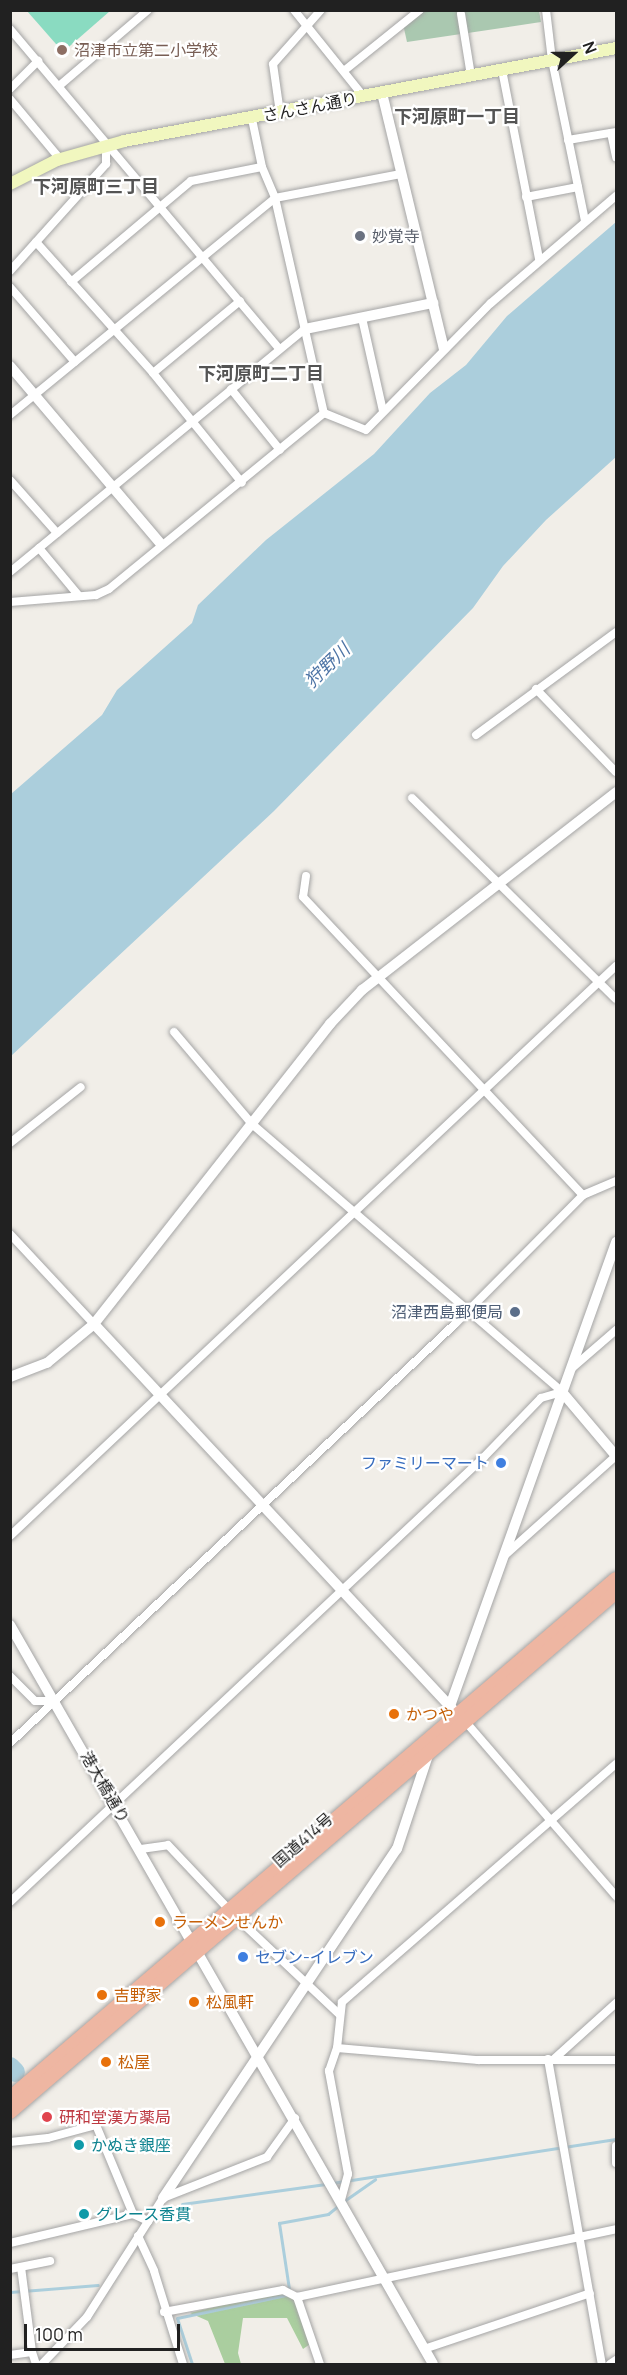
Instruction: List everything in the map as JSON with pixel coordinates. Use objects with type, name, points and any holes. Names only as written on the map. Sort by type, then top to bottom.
[{"type":"highway","name":"国道414号","points":[[233,1914],[429,1740],[616,1579]]},
{"type":"highway","name":"国道414号","points":[[10,2098],[428,1755],[459,1714],[616,1592]]},
{"type":"highway","name":"国道414号","points":[[10,2112],[195,1946]]},
{"type":"main road","name":"さんさん通り","points":[[10,184],[60,159],[106,146],[616,48]]},
{"type":"street","points":[[59,86],[148,10]]},
{"type":"street","points":[[294,10],[345,70],[364,97]]},
{"type":"street","points":[[280,113],[273,64],[321,10]]},
{"type":"street","points":[[345,70],[420,10]]},
{"type":"street","points":[[546,10],[552,60],[585,221]]},
{"type":"street","points":[[461,14],[471,76]]},
{"type":"street","points":[[11,29],[106,146],[279,349]]},
{"type":"street","points":[[10,89],[38,61]]},
{"type":"street","points":[[502,70],[539,260]]},
{"type":"street","points":[[382,93],[444,349]]},
{"type":"street","points":[[10,99],[60,159]]},
{"type":"street","points":[[252,119],[262,167],[275,198],[324,413]]},
{"type":"street","points":[[568,140],[614,132],[616,157]]},
{"type":"street","points":[[10,271],[106,164],[106,146]]},
{"type":"street","points":[[71,282],[191,181],[262,167]]},
{"type":"street","points":[[10,415],[275,198],[402,174]]},
{"type":"street","points":[[526,197],[578,187]]},
{"type":"street","points":[[324,413],[366,430],[444,349],[539,260],[616,196]]},
{"type":"street","points":[[36,242],[113,331],[153,373],[242,483]]},
{"type":"street","points":[[10,287],[75,362]]},
{"type":"street","points":[[153,373],[240,301]]},
{"type":"street","points":[[10,572],[305,329],[433,303]]},
{"type":"street","points":[[362,318],[383,411]]},
{"type":"street","points":[[10,366],[161,544]]},
{"type":"street","points":[[231,389],[280,450]]},
{"type":"street","points":[[10,602],[96,595],[109,589],[161,544],[242,483],[324,413]]},
{"type":"street","points":[[10,480],[57,533]]},
{"type":"street","points":[[39,548],[79,596]]},
{"type":"street","points":[[476,735],[616,632]]},
{"type":"street","points":[[536,689],[616,772]]},
{"type":"street","points":[[10,1377],[47,1363],[94,1324],[338,1015],[378,980],[616,792]]},
{"type":"street","points":[[412,798],[616,999]]},
{"type":"street","points":[[306,876],[303,897],[378,980],[583,1195]]},
{"type":"street","points":[[10,1536],[616,966]]},
{"type":"street","points":[[174,1032],[252,1124],[562,1392],[616,1456],[504,1557]]},
{"type":"street","points":[[10,1143],[81,1087]]},
{"type":"street","points":[[10,1743],[467,1310],[583,1195],[616,1181]]},
{"type":"street","points":[[10,1234],[459,1714],[616,1896]]},
{"type":"street","points":[[459,1714],[504,1557],[616,1242]]},
{"type":"street","points":[[569,1371],[616,1330]]},
{"type":"street","points":[[10,1902],[484,1457],[542,1398],[562,1392]]},
{"type":"street","name":"港大橋通り","points":[[10,1625],[259,2054],[433,2364]]},
{"type":"street","points":[[10,1676],[34,1701],[55,1701]]},
{"type":"street","points":[[42,2364],[87,2317],[163,2198],[397,1849],[428,1755],[429,1740]]},
{"type":"street","points":[[341,2200],[348,2174],[329,2072],[332,2053],[337,2048],[342,2002],[616,1764]]},
{"type":"street","points":[[141,1849],[168,1845],[233,1914],[340,2015]]},
{"type":"street","points":[[551,2059],[616,2003]]},
{"type":"street","points":[[337,2048],[478,2060],[616,2060]]},
{"type":"street","points":[[551,2059],[602,2364]]},
{"type":"street","points":[[163,2198],[267,2157],[295,2118]]},
{"type":"street","points":[[10,2142],[40,2140],[96,2125],[134,2214]]},
{"type":"street","points":[[616,2146],[616,2163]]},
{"type":"street","points":[[10,2242],[134,2214],[148,2221]]},
{"type":"street","points":[[297,2298],[616,2229]]},
{"type":"street","points":[[138,2236],[154,2271],[164,2312],[183,2364]]},
{"type":"street","points":[[10,2269],[50,2261]]},
{"type":"street","points":[[21,2267],[32,2352],[36,2364]]},
{"type":"street","points":[[164,2312],[283,2290],[297,2298],[320,2364]]},
{"type":"street","points":[[424,2349],[590,2293]]},
{"type":"street","points":[[10,2355],[32,2352]]},
{"type":"street","points":[[610,2364],[616,2360]]},
{"type":"green space","points":[[422,10],[539,11],[541,22],[407,42],[403,24]]},
{"type":"green space","points":[[27,11],[110,11],[63,52]]},
{"type":"green space","points":[[279,2291],[294,2299],[313,2342],[303,2349],[287,2318],[243,2318],[238,2353],[241,2364],[225,2364],[208,2321],[190,2313]]},
{"type":"water","name":"狩野川","points":[[616,222],[616,457],[546,520],[503,566],[473,608],[274,811],[11,1056],[11,794],[102,715],[117,690],[192,623],[198,605],[266,540],[374,454],[430,393],[466,365],[507,316]]},
{"type":"waterway","points":[[10,2067],[15,2072]]},
{"type":"waterway","points":[[332,2183],[616,2139]]},
{"type":"waterway","points":[[344,2201],[375,2179]]},
{"type":"waterway","points":[[182,2204],[326,2184]]},
{"type":"waterway","points":[[289,2289],[279,2223],[328,2214],[339,2205]]},
{"type":"waterway","points":[[10,2292],[98,2285]]},
{"type":"waterway","points":[[192,2364],[177,2318],[286,2295]]},
{"type":"place","name":"沼津市立第二小学校","points":[[62,50]]},
{"type":"place","name":"妙覚寺","points":[[360,236]]},
{"type":"place","name":"沼津西島郵便局","points":[[515,1312]]},
{"type":"place","name":"ファミリーマート","points":[[501,1463]]},
{"type":"place","name":"かつや","points":[[394,1714]]},
{"type":"place","name":"ラーメンせんか","points":[[160,1922]]},
{"type":"place","name":"セブン-イレブン","points":[[243,1957]]},
{"type":"place","name":"吉野家","points":[[102,1995]]},
{"type":"place","name":"松風軒","points":[[194,2002]]},
{"type":"place","name":"松屋","points":[[106,2062]]},
{"type":"place","name":"研和堂漢方薬局","points":[[47,2117]]},
{"type":"place","name":"かぬき銀座","points":[[79,2145]]},
{"type":"place","name":"グレース香貫","points":[[84,2214]]},
{"type":"district","name":"下河原町一丁目","points":[[457,116]]},
{"type":"district","name":"下河原町三丁目","points":[[96,186]]},
{"type":"district","name":"下河原町二丁目","points":[[261,373]]}]
